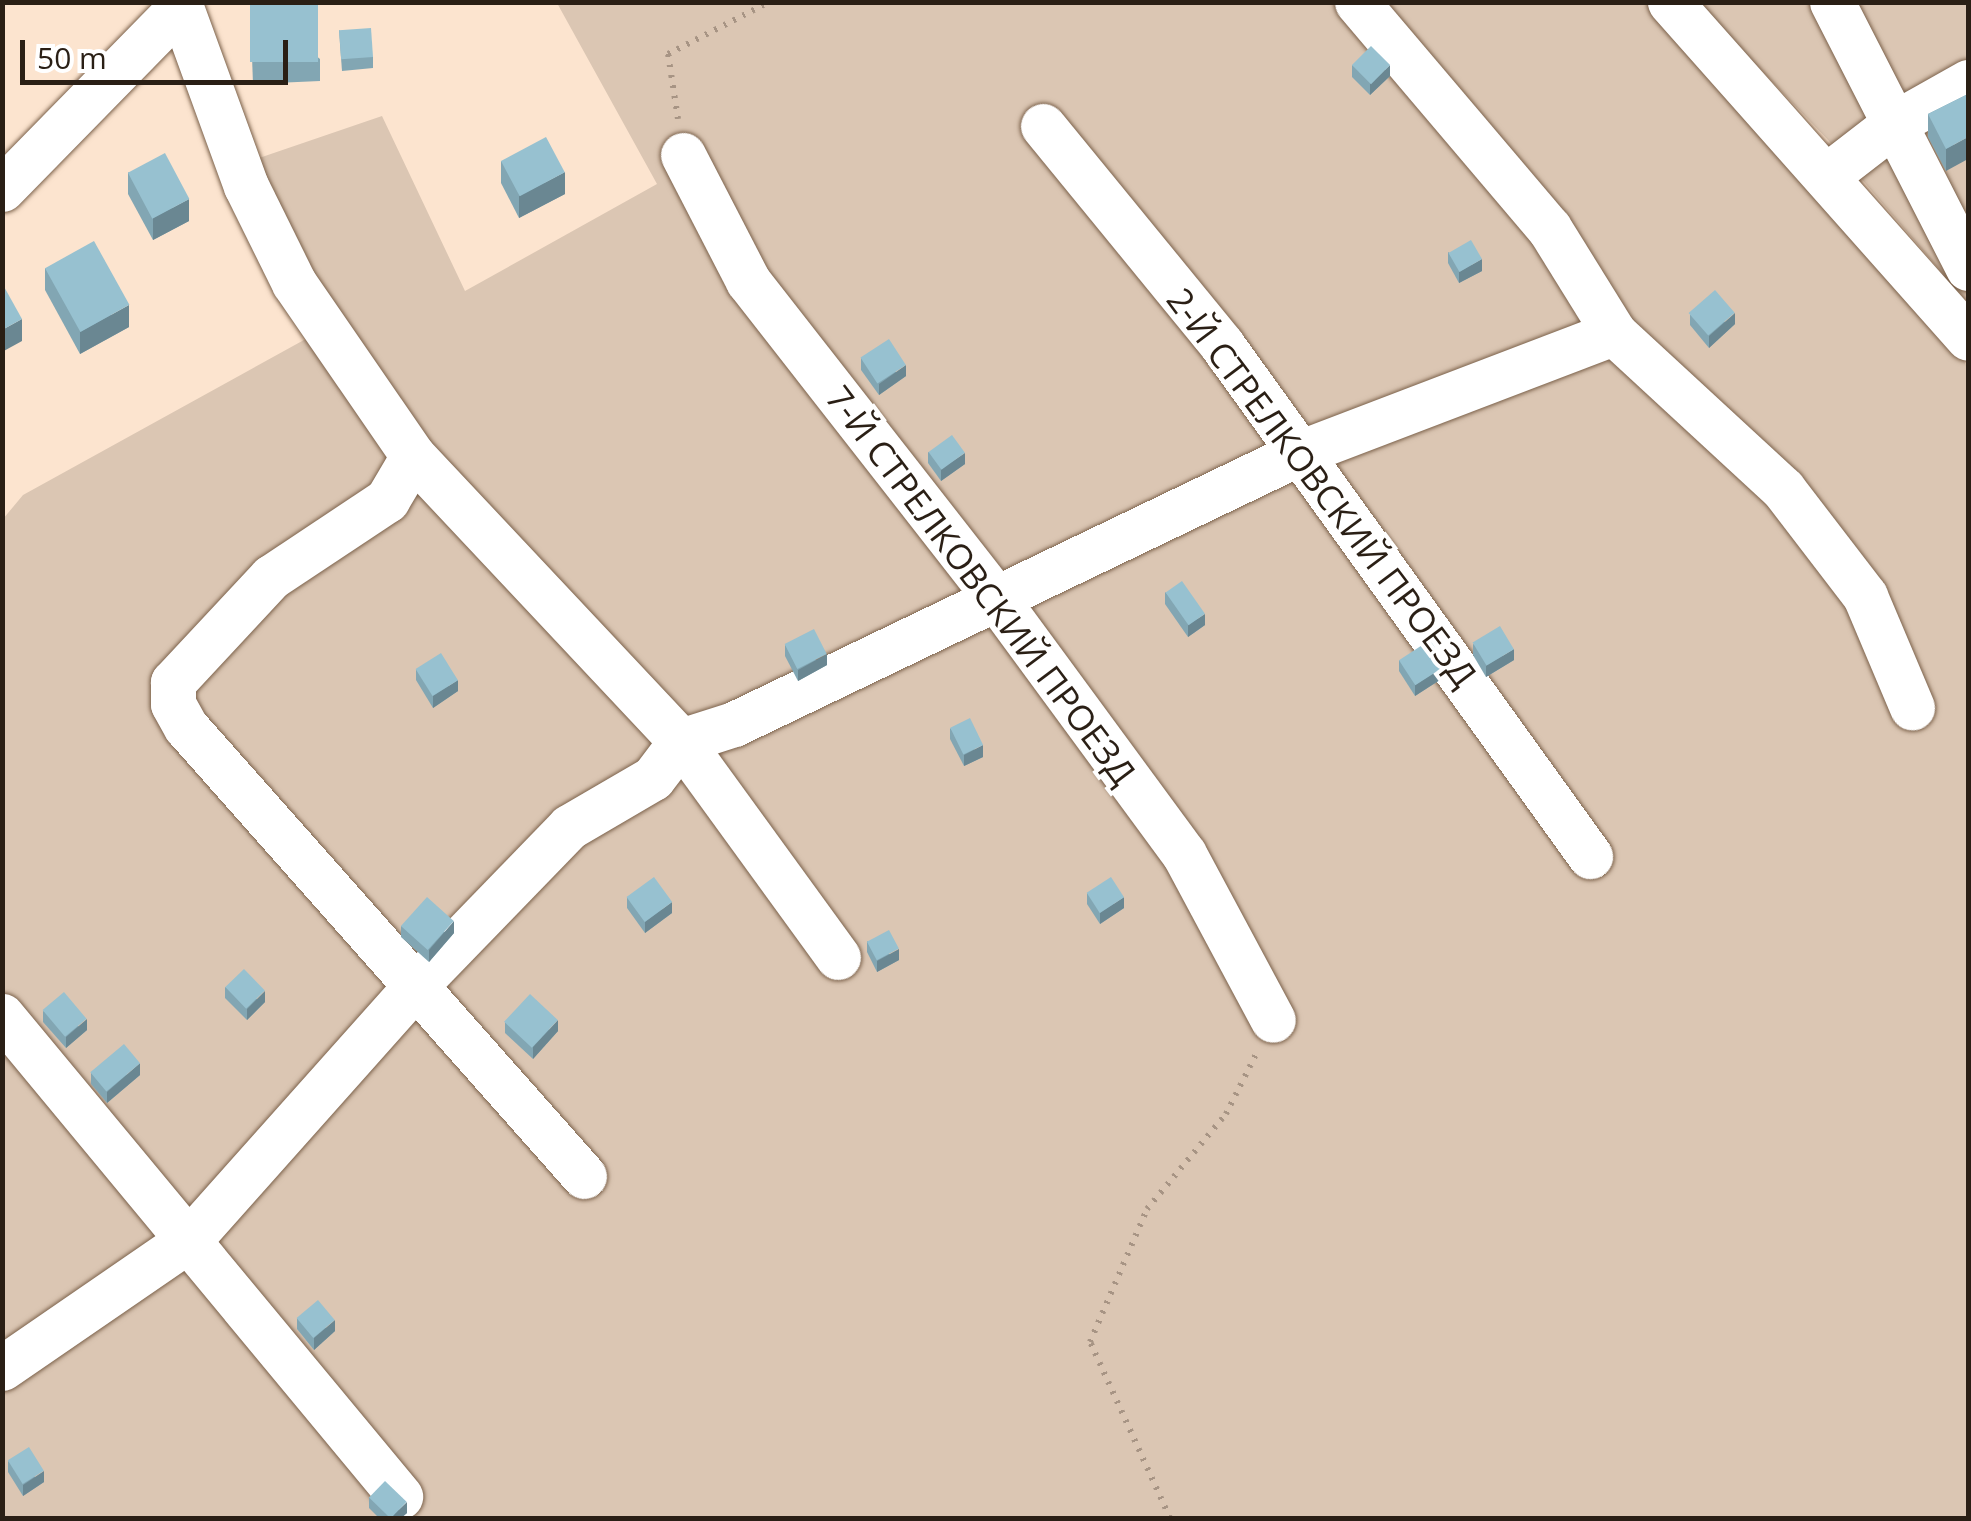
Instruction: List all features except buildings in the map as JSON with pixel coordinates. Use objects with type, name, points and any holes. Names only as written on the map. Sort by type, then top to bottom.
[{"type":"street","points":[[1357,2],[1550,228],[1614,333],[1783,490],[1865,596],[1912,707]]},
{"type":"street","points":[[1670,2],[1829,174],[1968,338]]},
{"type":"street","points":[[1832,2],[1968,268]]},
{"type":"street","points":[[2,189],[179,6],[246,186],[294,283],[414,456],[682,741],[838,957]]},
{"type":"street","points":[[1829,174],[1895,122],[1968,82]]},
{"type":"street","name":"2-Й СТРЕЛКОВСКИЙ ПРОЕЗД","points":[[1043,126],[1222,345],[1590,856]]},
{"type":"street","name":"7-Й СТРЕЛКОВСКИЙ ПРОЕЗД","points":[[683,155],[748,281],[998,600],[1184,854],[1273,1020]]},
{"type":"street","points":[[2,1368],[190,1239],[416,984],[569,827],[653,778],[682,741],[734,724],[1299,453],[1614,333]]},
{"type":"street","points":[[414,456],[387,500],[271,576],[173,682],[173,704],[186,727],[584,1176]]},
{"type":"street","points":[[2,1016],[400,1496]]},
{"type":"path","points":[[683,155],[668,54],[768,2]]},
{"type":"path","points":[[1170,1518],[1090,1342],[1147,1209],[1226,1114],[1273,1020]]},
{"type":"shaded area","points":[[557,3],[1651,3],[1948,328],[1968,369],[1968,1518],[3,1518],[3,519],[23,495],[313,335],[306,274],[250,161],[382,116],[465,291],[657,184]]},
{"type":"shaded area","points":[[1697,3],[1968,3],[1968,303],[1829,141]]}]
